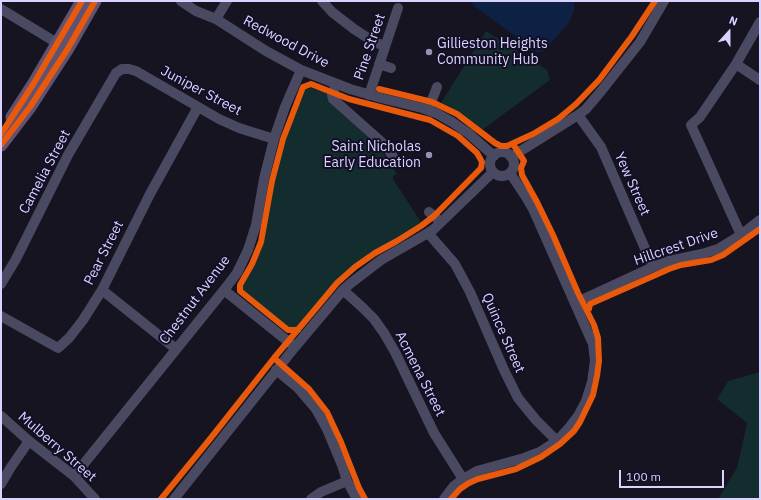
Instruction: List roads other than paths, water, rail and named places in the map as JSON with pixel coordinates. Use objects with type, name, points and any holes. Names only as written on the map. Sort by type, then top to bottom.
[{"type":"main road","points":[[1,132],[34,83],[82,1]]},
{"type":"main road","points":[[1,145],[30,107],[67,50],[95,1]]},
{"type":"street","name":"Redwood Drive","points":[[181,1],[196,11],[216,19]]},
{"type":"street","name":"Redwood Drive","points":[[193,1],[216,19],[266,51],[301,70],[369,95],[436,113],[468,133],[494,156]]},
{"type":"street","points":[[216,19],[227,1]]},
{"type":"street","points":[[322,1],[332,12],[354,29],[374,42],[385,46]]},
{"type":"street","points":[[511,157],[578,115],[586,108],[640,42],[664,1]]},
{"type":"street","name":"Pine Street","points":[[369,95],[398,8]]},
{"type":"street","points":[[1,9],[57,43]]},
{"type":"street","points":[[741,235],[691,126],[700,117],[736,64],[760,22]]},
{"type":"street","points":[[379,64],[391,68]]},
{"type":"street","points":[[736,64],[760,80]]},
{"type":"street","name":"Juniper Street","points":[[116,73],[122,69],[129,68],[219,119],[239,128],[274,139]]},
{"type":"street","name":"Chestnut Avenue","points":[[74,476],[237,273],[248,250],[256,225],[264,179],[274,139],[285,107],[301,70]]},
{"type":"street","name":"Camelia Street","points":[[1,284],[16,259],[68,155],[116,73]]},
{"type":"street","points":[[336,84],[332,95],[333,99],[386,146],[394,158]]},
{"type":"street","points":[[428,110],[437,87]]},
{"type":"street","name":"Pear Street","points":[[1,316],[58,348],[69,338],[93,306],[102,290],[147,201],[198,107]]},
{"type":"street","name":"Yew Street","points":[[578,115],[601,147],[653,267]]},
{"type":"street","points":[[499,153],[504,153],[511,157],[514,166],[512,171],[507,175],[501,176],[493,172],[490,163],[494,156],[499,153]]},
{"type":"street","points":[[174,499],[276,370],[343,290],[381,260],[428,233],[493,172]]},
{"type":"street","points":[[444,499],[453,487],[463,478],[477,471],[540,452],[557,441],[568,430],[578,416],[586,401],[592,382],[595,361],[593,344],[533,209],[510,173]]},
{"type":"street","points":[[429,212],[441,222]]},
{"type":"street","name":"Hillcrest Drive","points":[[575,303],[653,267],[669,261],[718,249],[741,235],[760,220]]},
{"type":"street","name":"Quince Street","points":[[428,233],[455,264],[470,292],[504,370],[518,398],[536,420],[557,441]]},
{"type":"street","points":[[102,290],[176,349]]},
{"type":"street","points":[[224,290],[295,347]]},
{"type":"street","name":"Acmena Street","points":[[343,290],[374,319],[384,333],[395,352],[434,433],[463,478]]},
{"type":"street","points":[[276,370],[298,388],[316,409],[327,429],[357,499]]},
{"type":"street","name":"Mulberry Street","points":[[1,416],[29,441],[74,476],[95,499]]},
{"type":"street","points":[[1,484],[29,441]]},
{"type":"street","points":[[311,499],[321,492],[348,481]]},
{"type":"water","points":[[470,1],[574,1],[574,10],[566,26],[546,49],[541,52],[537,52],[474,6]]},
{"type":"place","name":"Gillieston Heights Community Hub","points":[[429,52]]},
{"type":"place","name":"Saint Nicholas Early Education","points":[[429,155]]}]
